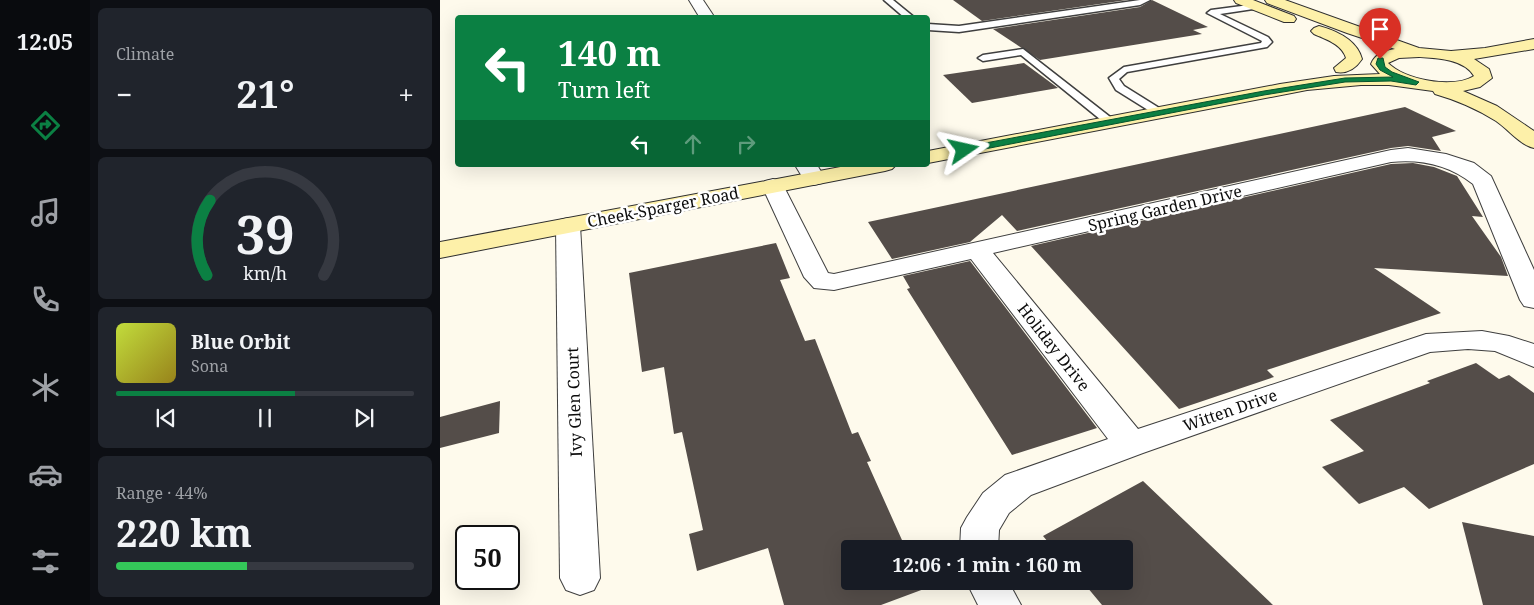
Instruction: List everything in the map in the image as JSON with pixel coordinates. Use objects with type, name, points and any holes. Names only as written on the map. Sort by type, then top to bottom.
[{"type":"main road","points":[[1242,0],[1330,35],[1345,44],[1354,54],[1354,59],[1342,68]]},
{"type":"main road","points":[[1272,0],[1401,46],[1463,61],[1478,68],[1488,77],[1489,90],[1534,122]]},
{"type":"main road","points":[[1292,20],[1357,40],[1381,59]]},
{"type":"main road","points":[[1264,93],[1397,53],[1461,56],[1534,44]]},
{"type":"main road","points":[[1519,63],[1534,55]]},
{"type":"main road","points":[[1381,59],[1379,64],[1390,74],[1454,93],[1488,108],[1524,132],[1534,142]]},
{"type":"main road","points":[[930,157],[1264,93],[1367,78],[1465,86],[1488,77]]},
{"type":"main road","name":"Cheek-Sparger Road","points":[[440,250],[773,186],[810,172],[864,167]]},
{"type":"street","points":[[696,0],[706,15]]},
{"type":"street","name":"Spring Garden Drive","points":[[773,186],[817,277],[823,282],[847,280],[978,251],[1391,156],[1408,154],[1425,156],[1460,166],[1476,174],[1483,182],[1534,300]]},
{"type":"street","name":"Ivy Glen Court","points":[[568,225],[580,578]]},
{"type":"street","name":"Holiday Drive","points":[[978,251],[1131,444]]},
{"type":"street","name":"Witten Drive","points":[[979,540],[980,528],[996,504],[1018,486],[1131,444],[1426,343],[1454,339],[1477,339],[1530,348]]},
{"type":"street","points":[[991,590],[1000,605]]},
{"type":"lane","points":[[888,0],[907,15]]},
{"type":"lane","points":[[930,27],[960,29],[1140,3],[1146,0]]},
{"type":"lane","points":[[1160,113],[1120,88],[1114,78],[1124,70],[1264,45],[1267,42],[1265,39],[1211,13],[1257,6]]},
{"type":"lane","points":[[984,58],[1023,52],[1110,122]]},
{"type":"building","points":[[953,0],[1127,0],[982,21]]},
{"type":"building","points":[[1152,0],[1208,27],[1193,30],[1202,34],[1040,60],[993,29],[1140,7]]},
{"type":"building","points":[[1024,63],[1058,88],[972,103],[943,75]]},
{"type":"building","points":[[1405,107],[1456,131],[1432,137],[1441,151],[1408,146],[1391,148],[1017,231],[1002,215],[970,242],[892,259],[868,222]]},
{"type":"building","points":[[1413,163],[1434,167],[1457,176],[1483,217],[1472,216],[1501,257],[1508,276],[1374,268],[1441,313],[1267,370],[1274,377],[1179,409],[1031,246],[1391,164]]},
{"type":"building","points":[[776,243],[790,278],[780,280],[805,341],[815,339],[852,434],[858,432],[871,461],[867,462],[902,540],[841,540],[841,590],[921,590],[881,605],[784,605],[768,548],[697,571],[689,534],[703,530],[682,432],[674,434],[664,367],[642,372],[629,273]]},
{"type":"building","points":[[970,261],[1097,428],[1012,455],[907,289],[910,288],[903,276]]},
{"type":"building","points":[[1476,363],[1499,379],[1509,375],[1534,393],[1534,464],[1429,509],[1404,487],[1359,504],[1322,467],[1364,451],[1330,420],[1430,383],[1427,381]]},
{"type":"building","points":[[500,401],[499,433],[440,448],[440,417]]},
{"type":"building","points":[[1143,481],[1273,605],[1102,605],[1090,590],[1133,590],[1133,540],[1046,540],[1043,536]]},
{"type":"building","points":[[1462,522],[1534,536],[1534,605],[1483,605]]},
{"type":"route","points":[[964,150],[1264,93],[1345,80],[1367,78],[1416,82],[1390,74],[1379,64],[1380,59]]}]
